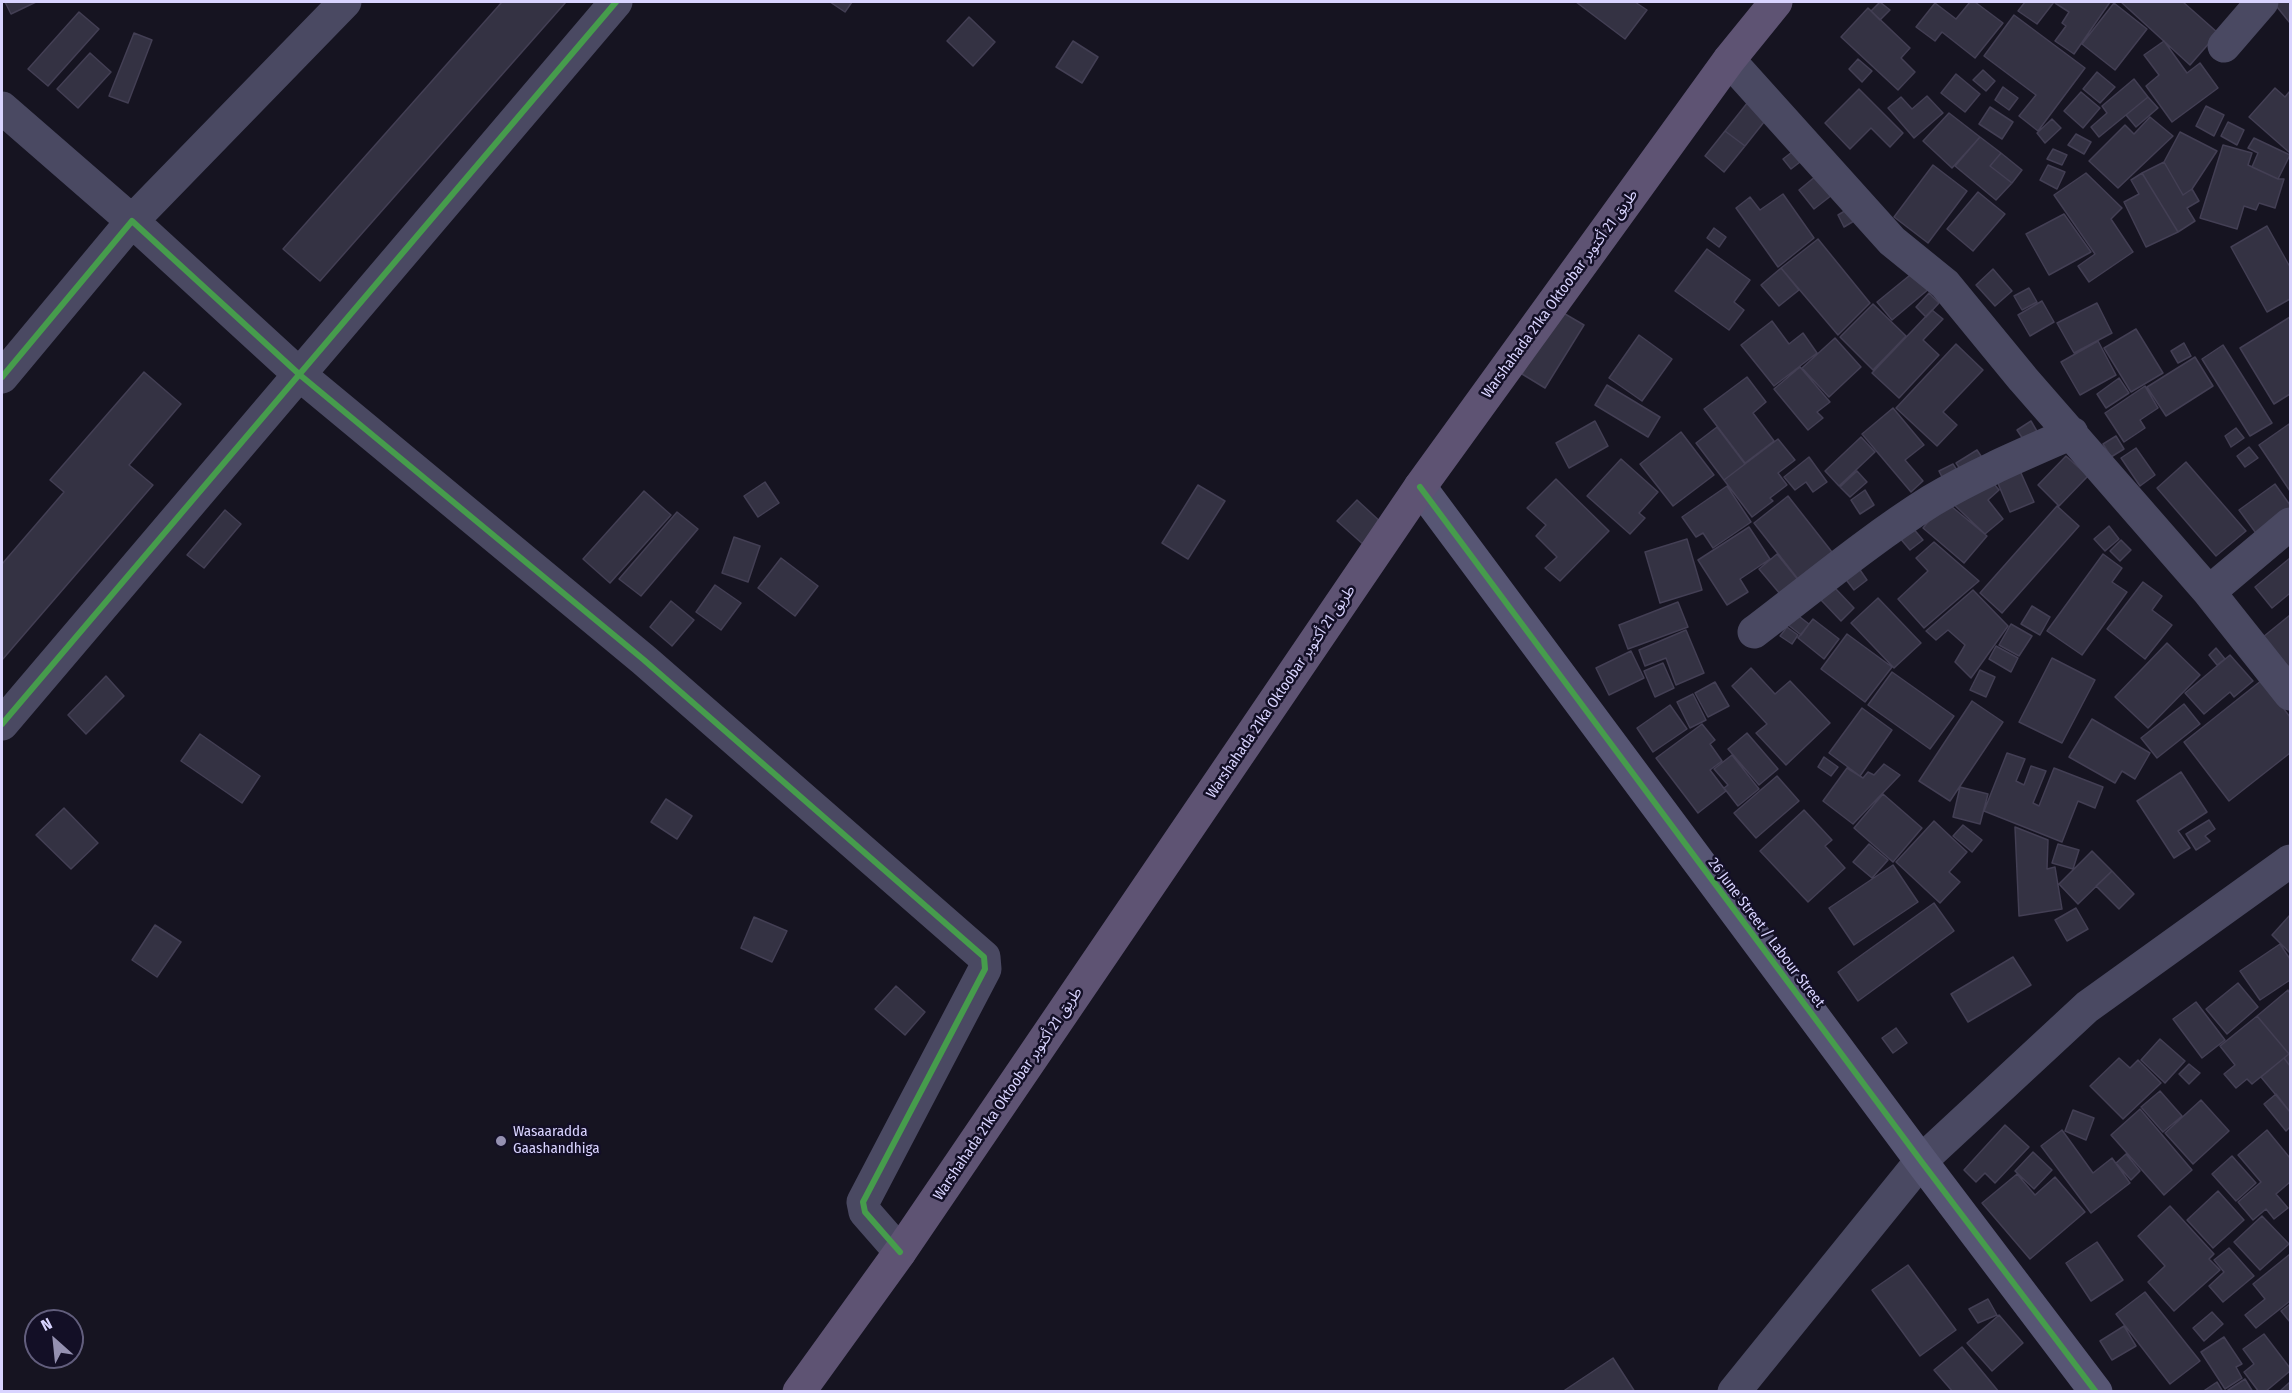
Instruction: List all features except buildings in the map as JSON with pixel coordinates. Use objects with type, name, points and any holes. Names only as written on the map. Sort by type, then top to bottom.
[{"type":"main road","name":"Warshahada 21ka Oktoobar طريق 21 أكتوبر","points":[[799,1392],[900,1252],[1420,487],[1729,60],[1776,2]]},
{"type":"street","points":[[2,377],[132,221],[345,2]]},
{"type":"street","points":[[2,724],[616,2]]},
{"type":"street","points":[[2224,46],[2262,2]]},
{"type":"street","points":[[1729,60],[1892,241],[1945,284],[2016,370],[2209,592],[2290,694]]},
{"type":"street","points":[[2,108],[132,221],[300,375],[644,660],[984,957],[985,969],[863,1202],[865,1212],[900,1252]]},
{"type":"street","points":[[1754,632],[1890,528],[1932,501],[1977,475],[2072,433]]},
{"type":"street","name":"26 June Street / Labour Street","points":[[1420,487],[1921,1161],[2096,1392]]},
{"type":"street","points":[[2209,592],[2290,524]]},
{"type":"street","points":[[1734,1392],[1921,1161],[2087,1008],[2290,861]]},
{"type":"cycle path","points":[[2,724],[616,2]]},
{"type":"cycle path","points":[[2,377],[132,221],[300,375],[644,660],[984,957],[985,969],[863,1202],[865,1212],[900,1252]]},
{"type":"cycle path","points":[[1420,487],[1921,1161],[2096,1392]]},
{"type":"place","name":"Wasaaradda Gaashandhiga","points":[[501,1141]]}]
